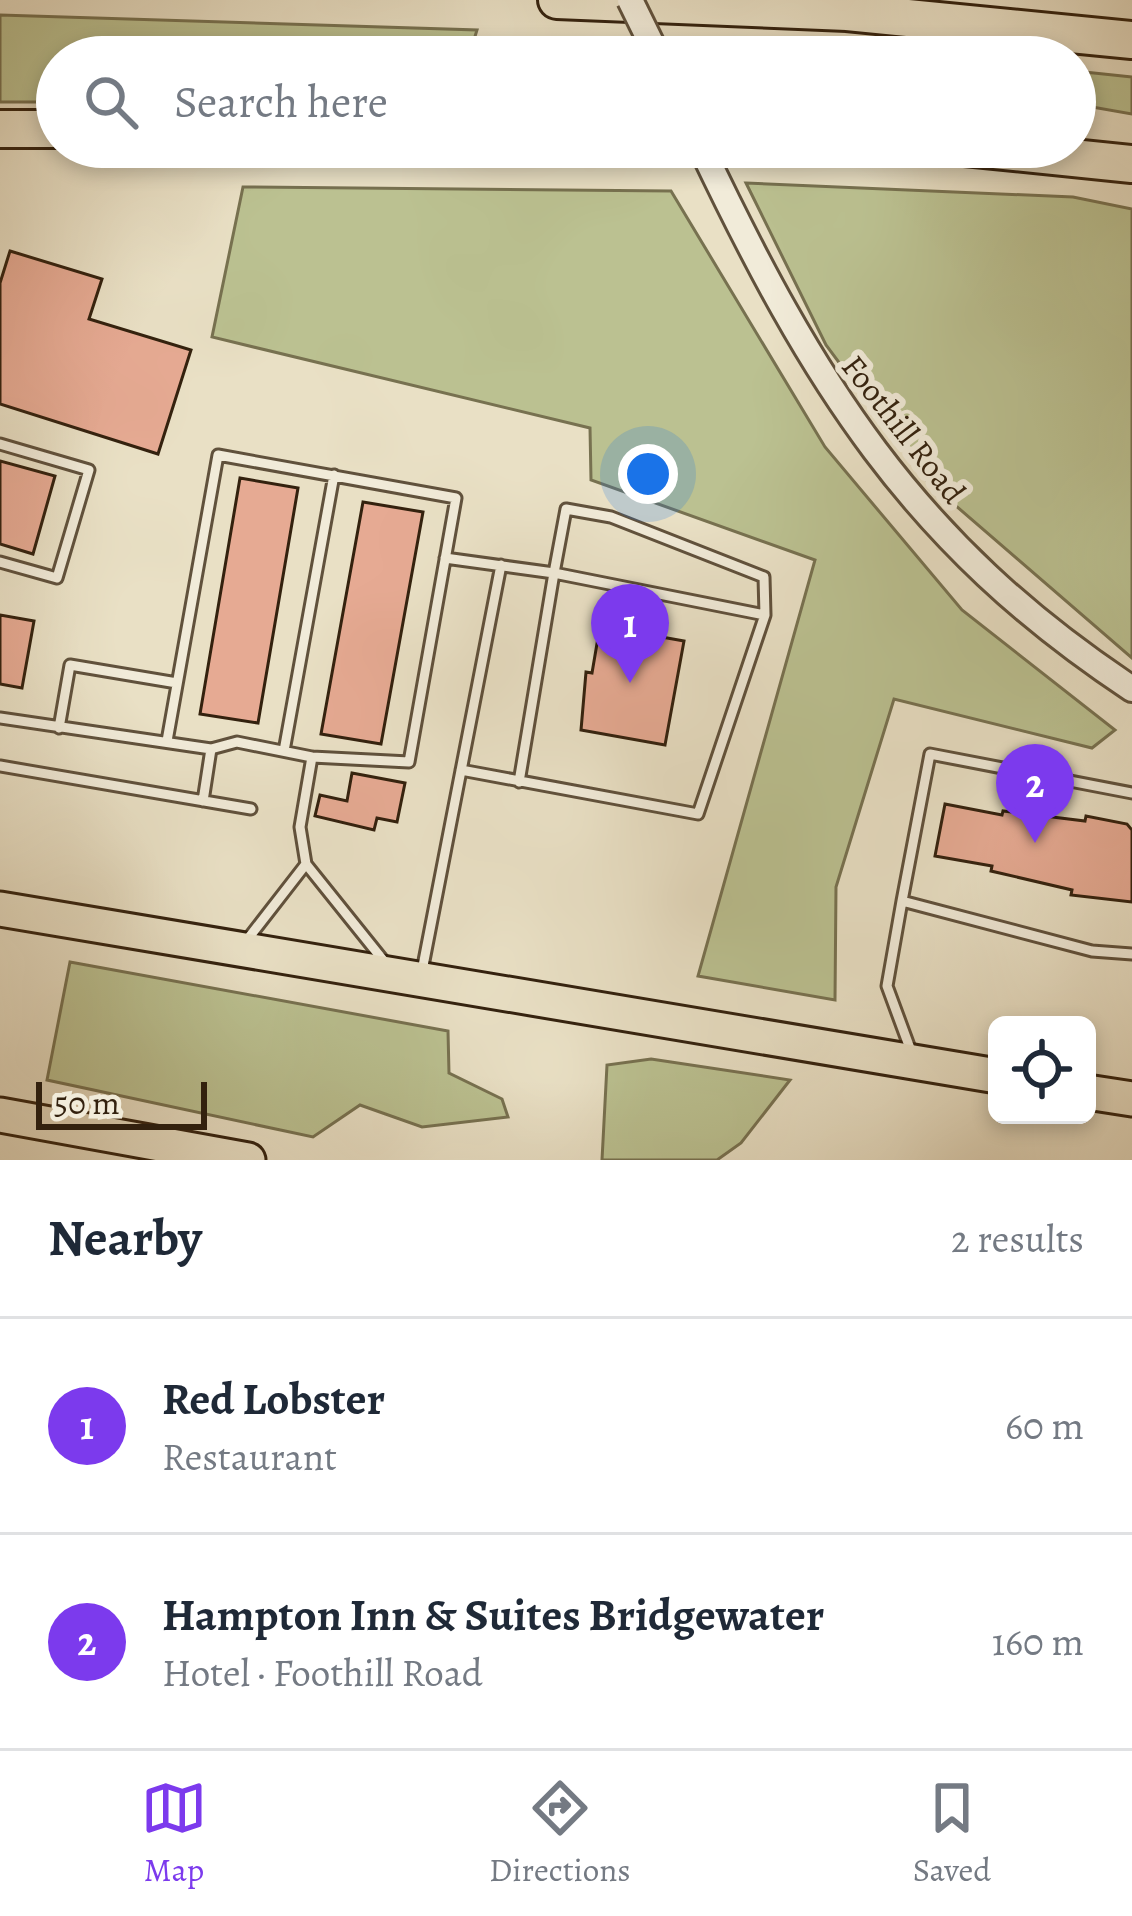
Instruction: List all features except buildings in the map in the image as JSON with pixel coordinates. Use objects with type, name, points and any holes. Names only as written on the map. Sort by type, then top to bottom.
[{"type":"highway","points":[[557,0],[913,16],[1096,36]]},
{"type":"highway","points":[[1096,36],[1132,40]]},
{"type":"highway","points":[[0,129],[36,129]]},
{"type":"highway","points":[[1096,160],[1132,164]]},
{"type":"highway","points":[[0,886],[120,930]]},
{"type":"highway","points":[[0,909],[988,1074]]},
{"type":"highway","points":[[1096,1093],[1132,1100]]},
{"type":"highway","points":[[0,1115],[155,1152],[248,1160]]},
{"type":"street","points":[[630,0],[648,36]]},
{"type":"street","name":"Foothill Road","points":[[710,168],[813,368],[912,499],[1059,641],[1132,689]]},
{"type":"lane","points":[[0,444],[89,470],[58,578],[0,562]]},
{"type":"lane","points":[[0,718],[212,749],[237,742],[312,757],[409,762],[456,498],[218,455],[167,741]]},
{"type":"lane","points":[[284,751],[334,475]]},
{"type":"lane","points":[[461,770],[519,782],[698,814],[765,615],[764,577],[611,517],[566,509],[519,782]]},
{"type":"lane","points":[[445,558],[554,573],[765,615]]},
{"type":"lane","points":[[409,980],[461,770],[500,565]]},
{"type":"lane","points":[[58,728],[70,665],[176,683]]},
{"type":"lane","points":[[203,801],[212,749]]},
{"type":"lane","points":[[916,1061],[887,986],[930,754],[1132,793]]},
{"type":"lane","points":[[312,757],[300,826],[306,864],[409,980]]},
{"type":"lane","points":[[0,766],[251,809]]},
{"type":"lane","points":[[239,950],[306,864]]},
{"type":"lane","points":[[902,901],[1092,951],[1132,954]]},
{"type":"green space","points":[[0,15],[477,30],[475,36],[36,36],[36,102],[0,102]]},
{"type":"green space","points":[[1096,73],[1132,77],[1132,114],[1096,108]]},
{"type":"green space","points":[[746,183],[1073,197],[1132,209],[1132,658],[926,480],[826,345]]},
{"type":"green space","points":[[243,187],[671,191],[825,447],[962,610],[1115,730],[1092,748],[894,699],[836,887],[835,1000],[698,976],[815,560],[591,480],[590,428],[212,337]]},
{"type":"green space","points":[[70,962],[448,1031],[449,1073],[502,1099],[508,1117],[422,1127],[360,1105],[313,1137],[47,1080]]},
{"type":"green space","points":[[651,1059],[790,1080],[741,1143],[717,1160],[602,1160],[607,1065]]},
{"type":"place","name":"Red Lobster","points":[[630,683]]},
{"type":"place","name":"Hampton Inn & Suites Bridgewater","points":[[1035,843]]}]
